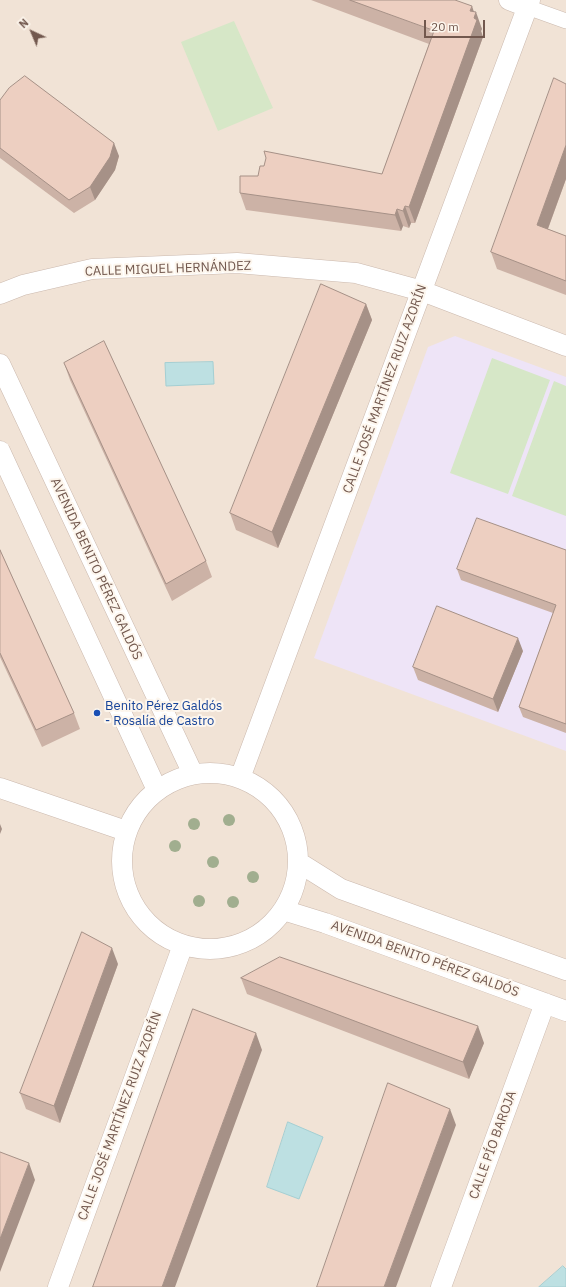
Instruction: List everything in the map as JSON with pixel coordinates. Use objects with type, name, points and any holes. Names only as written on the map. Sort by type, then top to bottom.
[{"type":"street","points":[[522,2],[566,21]]},
{"type":"street","name":"CALLE JOSÉ MARTÍNEZ RUIZ AZORÍN","points":[[240,778],[422,291],[522,2]]},
{"type":"street","name":"CALLE MIGUEL HERNÁNDEZ","points":[[0,294],[23,285],[92,269],[237,263],[356,273],[422,291],[566,346]]},
{"type":"street","name":"AVENIDA BENITO PÉREZ GALDÓS","points":[[0,364],[193,774]]},
{"type":"street","points":[[0,451],[157,790]]},
{"type":"street","points":[[209,772],[232,775],[240,778],[253,783],[272,797],[286,815],[296,839],[298,862],[294,887],[283,910],[268,928],[250,939],[223,948],[203,949],[183,945],[154,930],[137,912],[124,885],[121,858],[126,831],[141,805],[157,790],[171,781],[193,774],[209,772]]},
{"type":"street","points":[[0,788],[126,831]]},
{"type":"street","points":[[298,862],[341,889],[564,964]]},
{"type":"street","name":"AVENIDA BENITO PÉREZ GALDÓS","points":[[283,910],[566,1011]]},
{"type":"street","name":"CALLE JOSÉ MARTÍNEZ RUIZ AZORÍN","points":[[58,1287],[183,945]]},
{"type":"street","name":"CALLE PÍO BAROJA","points":[[441,1287],[545,1003]]},
{"type":"shaded area","points":[[0,0],[566,0],[566,1287],[0,1287]]},
{"type":"shaded area","points":[[455,336],[566,377],[566,751],[314,658],[428,347]]},
{"type":"green space","points":[[234,21],[273,108],[218,131],[181,42]]},
{"type":"green space","points":[[492,358],[550,380],[508,494],[450,473]]},
{"type":"green space","points":[[554,381],[566,386],[566,516],[512,496]]},
{"type":"water","points":[[213,362],[214,384],[166,386],[165,363]]},
{"type":"water","points":[[288,1122],[323,1137],[299,1199],[267,1187]]},
{"type":"water","points":[[563,1266],[566,1269],[566,1287],[539,1287]]},
{"type":"building","points":[[350,0],[455,0],[472,6],[470,11],[476,12],[474,18],[477,20],[409,207],[405,206],[403,211],[397,209],[395,215],[240,193],[240,176],[258,176],[260,166],[264,166],[266,158],[264,151],[382,174],[434,31]]},
{"type":"building","points":[[25,76],[114,143],[110,157],[90,187],[69,200],[0,148],[0,100],[9,88]]},
{"type":"building","points":[[554,78],[566,84],[566,145],[537,225],[566,236],[566,281],[491,252]]},
{"type":"building","points":[[321,284],[366,304],[272,532],[230,513]]},
{"type":"building","points":[[104,341],[206,561],[166,584],[64,363]]},
{"type":"building","points":[[477,518],[566,550],[566,724],[519,707],[556,605],[457,569]]},
{"type":"building","points":[[0,550],[74,713],[36,730],[0,653]]},
{"type":"building","points":[[437,606],[518,638],[493,699],[413,667]]},
{"type":"building","points":[[82,932],[112,948],[54,1106],[20,1093]]},
{"type":"building","points":[[280,957],[478,1026],[463,1062],[241,978]]},
{"type":"building","points":[[193,1009],[256,1033],[162,1287],[93,1287]]},
{"type":"building","points":[[388,1083],[450,1109],[384,1287],[317,1287]]},
{"type":"building","points":[[0,1152],[29,1163],[0,1239]]},
{"type":"place","name":"Benito Pérez Galdós - Rosalía de Castro","points":[[97,713]]}]
